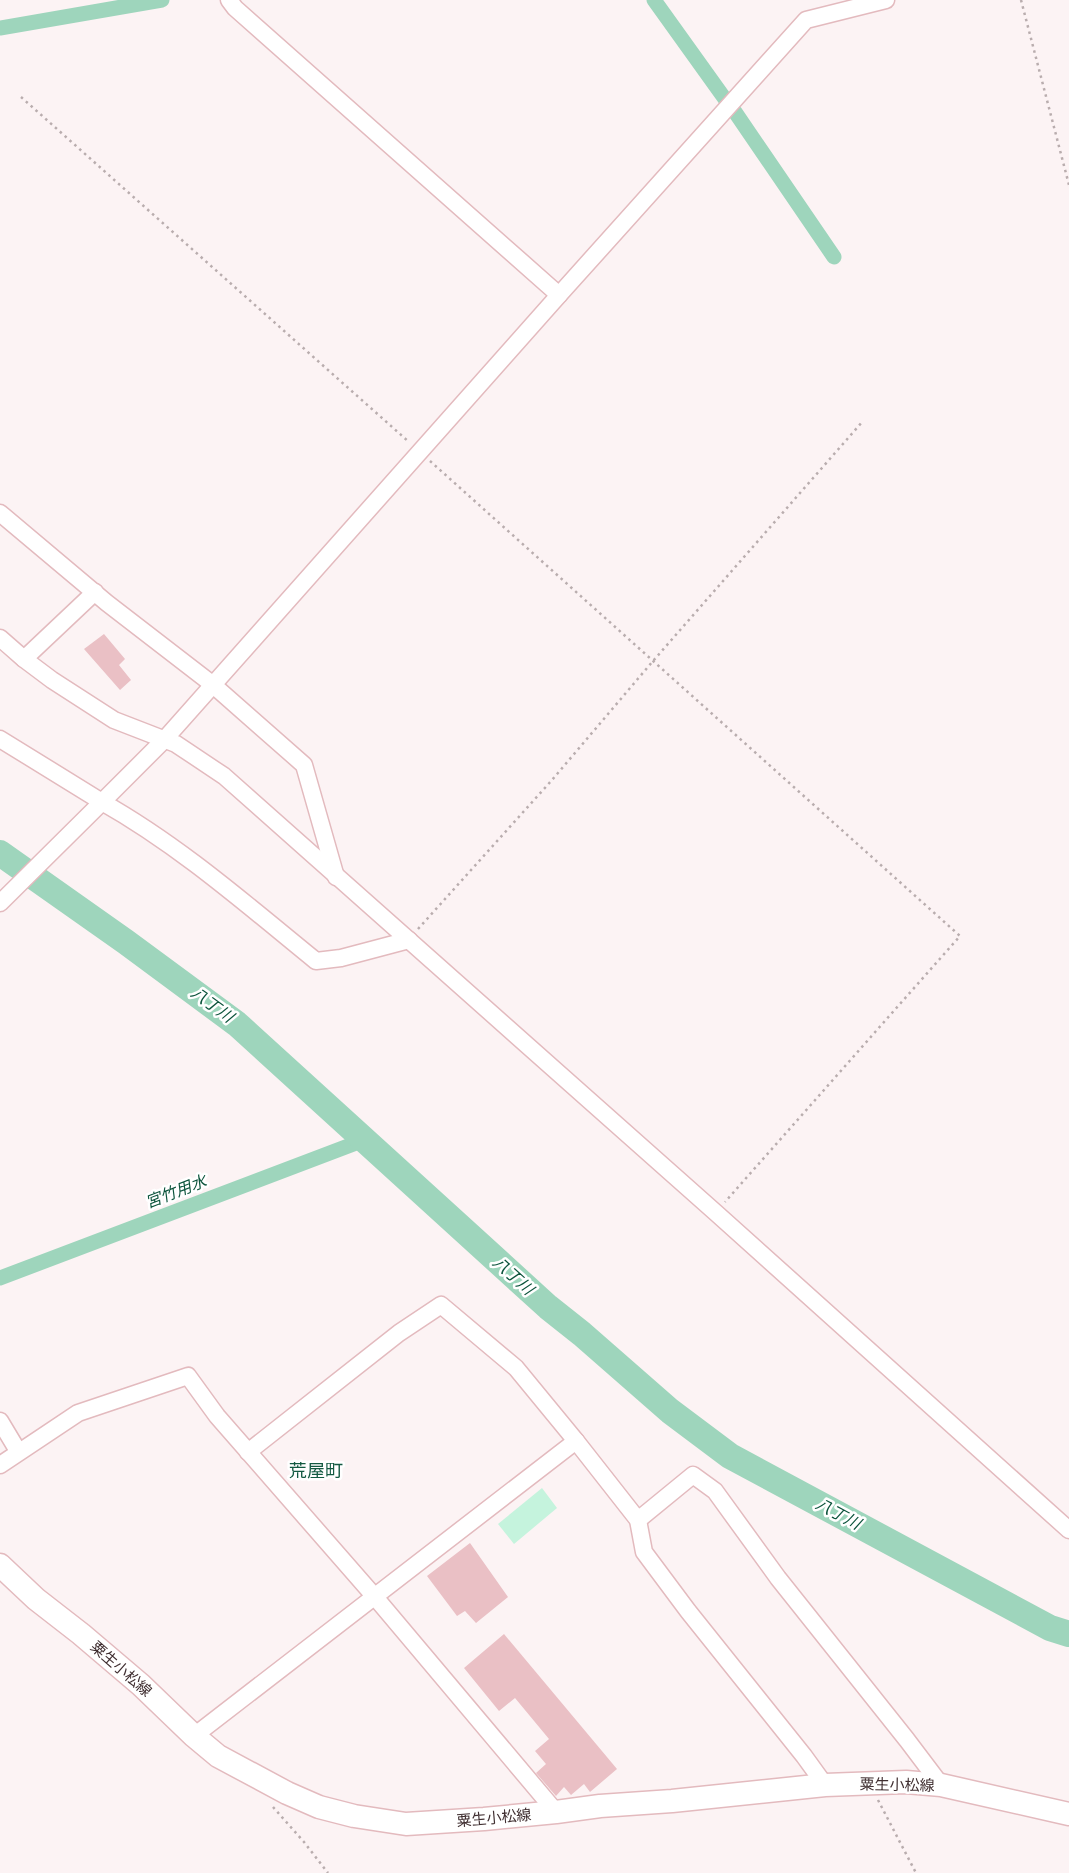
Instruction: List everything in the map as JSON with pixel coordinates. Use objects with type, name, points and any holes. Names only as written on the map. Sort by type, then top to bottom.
[{"type":"main road","name":"粟生小松線","points":[[0,1565],[36,1599],[81,1634],[140,1685],[194,1736],[231,1764],[319,1807],[354,1816],[406,1824],[484,1819],[825,1785],[906,1782],[941,1785],[1069,1814]]},
{"type":"street","points":[[229,0],[242,15],[559,295]]},
{"type":"street","points":[[0,903],[164,740],[806,20],[886,0]]},
{"type":"street","points":[[0,513],[95,592],[212,684],[304,765],[336,877]]},
{"type":"street","points":[[24,659],[95,592]]},
{"type":"street","points":[[0,638],[52,680],[114,720],[176,744],[224,776],[716,1212],[1069,1530]]},
{"type":"street","points":[[0,739],[133,820],[198,865],[316,961],[342,958],[408,940]]},
{"type":"street","points":[[248,1452],[399,1333],[441,1305],[516,1368],[576,1441],[638,1520],[644,1552],[825,1785]]},
{"type":"street","points":[[0,1464],[78,1413],[188,1376],[248,1452],[375,1597],[556,1812]]},
{"type":"street","points":[[0,1421],[18,1451]]},
{"type":"street","points":[[194,1736],[576,1441]]},
{"type":"street","points":[[638,1520],[693,1475],[715,1491],[778,1578],[941,1785]]},
{"type":"path","points":[[1021,0],[1069,185]]},
{"type":"path","points":[[21,97],[960,936],[716,1212]]},
{"type":"path","points":[[408,940],[552,780],[653,661],[864,421]]},
{"type":"path","points":[[870,1783],[886,1818],[916,1873]]},
{"type":"path","points":[[268,1801],[328,1873]]},
{"type":"green space","points":[[542,1488],[557,1508],[514,1544],[498,1524]]},
{"type":"building","points":[[104,634],[125,659],[119,665],[131,680],[120,690],[84,649]]},
{"type":"building","points":[[470,1543],[508,1597],[476,1623],[465,1611],[457,1616],[427,1576]]},
{"type":"building","points":[[504,1634],[617,1769],[590,1792],[584,1784],[571,1795],[564,1787],[556,1796],[536,1773],[546,1764],[535,1751],[549,1739],[515,1698],[499,1711],[464,1668]]},
{"type":"waterway","points":[[0,28],[162,0]]},
{"type":"waterway","points":[[654,0],[725,99]]},
{"type":"waterway","points":[[735,112],[834,257]]},
{"type":"waterway","name":"八丁川","points":[[0,853],[126,942],[237,1024],[548,1307],[582,1334],[670,1411],[730,1456],[1050,1628],[1069,1634]]},
{"type":"waterway","name":"宮竹用水","points":[[0,1278],[364,1140]]},
{"type":"district","name":"荒屋町","points":[[316,1471]]}]
